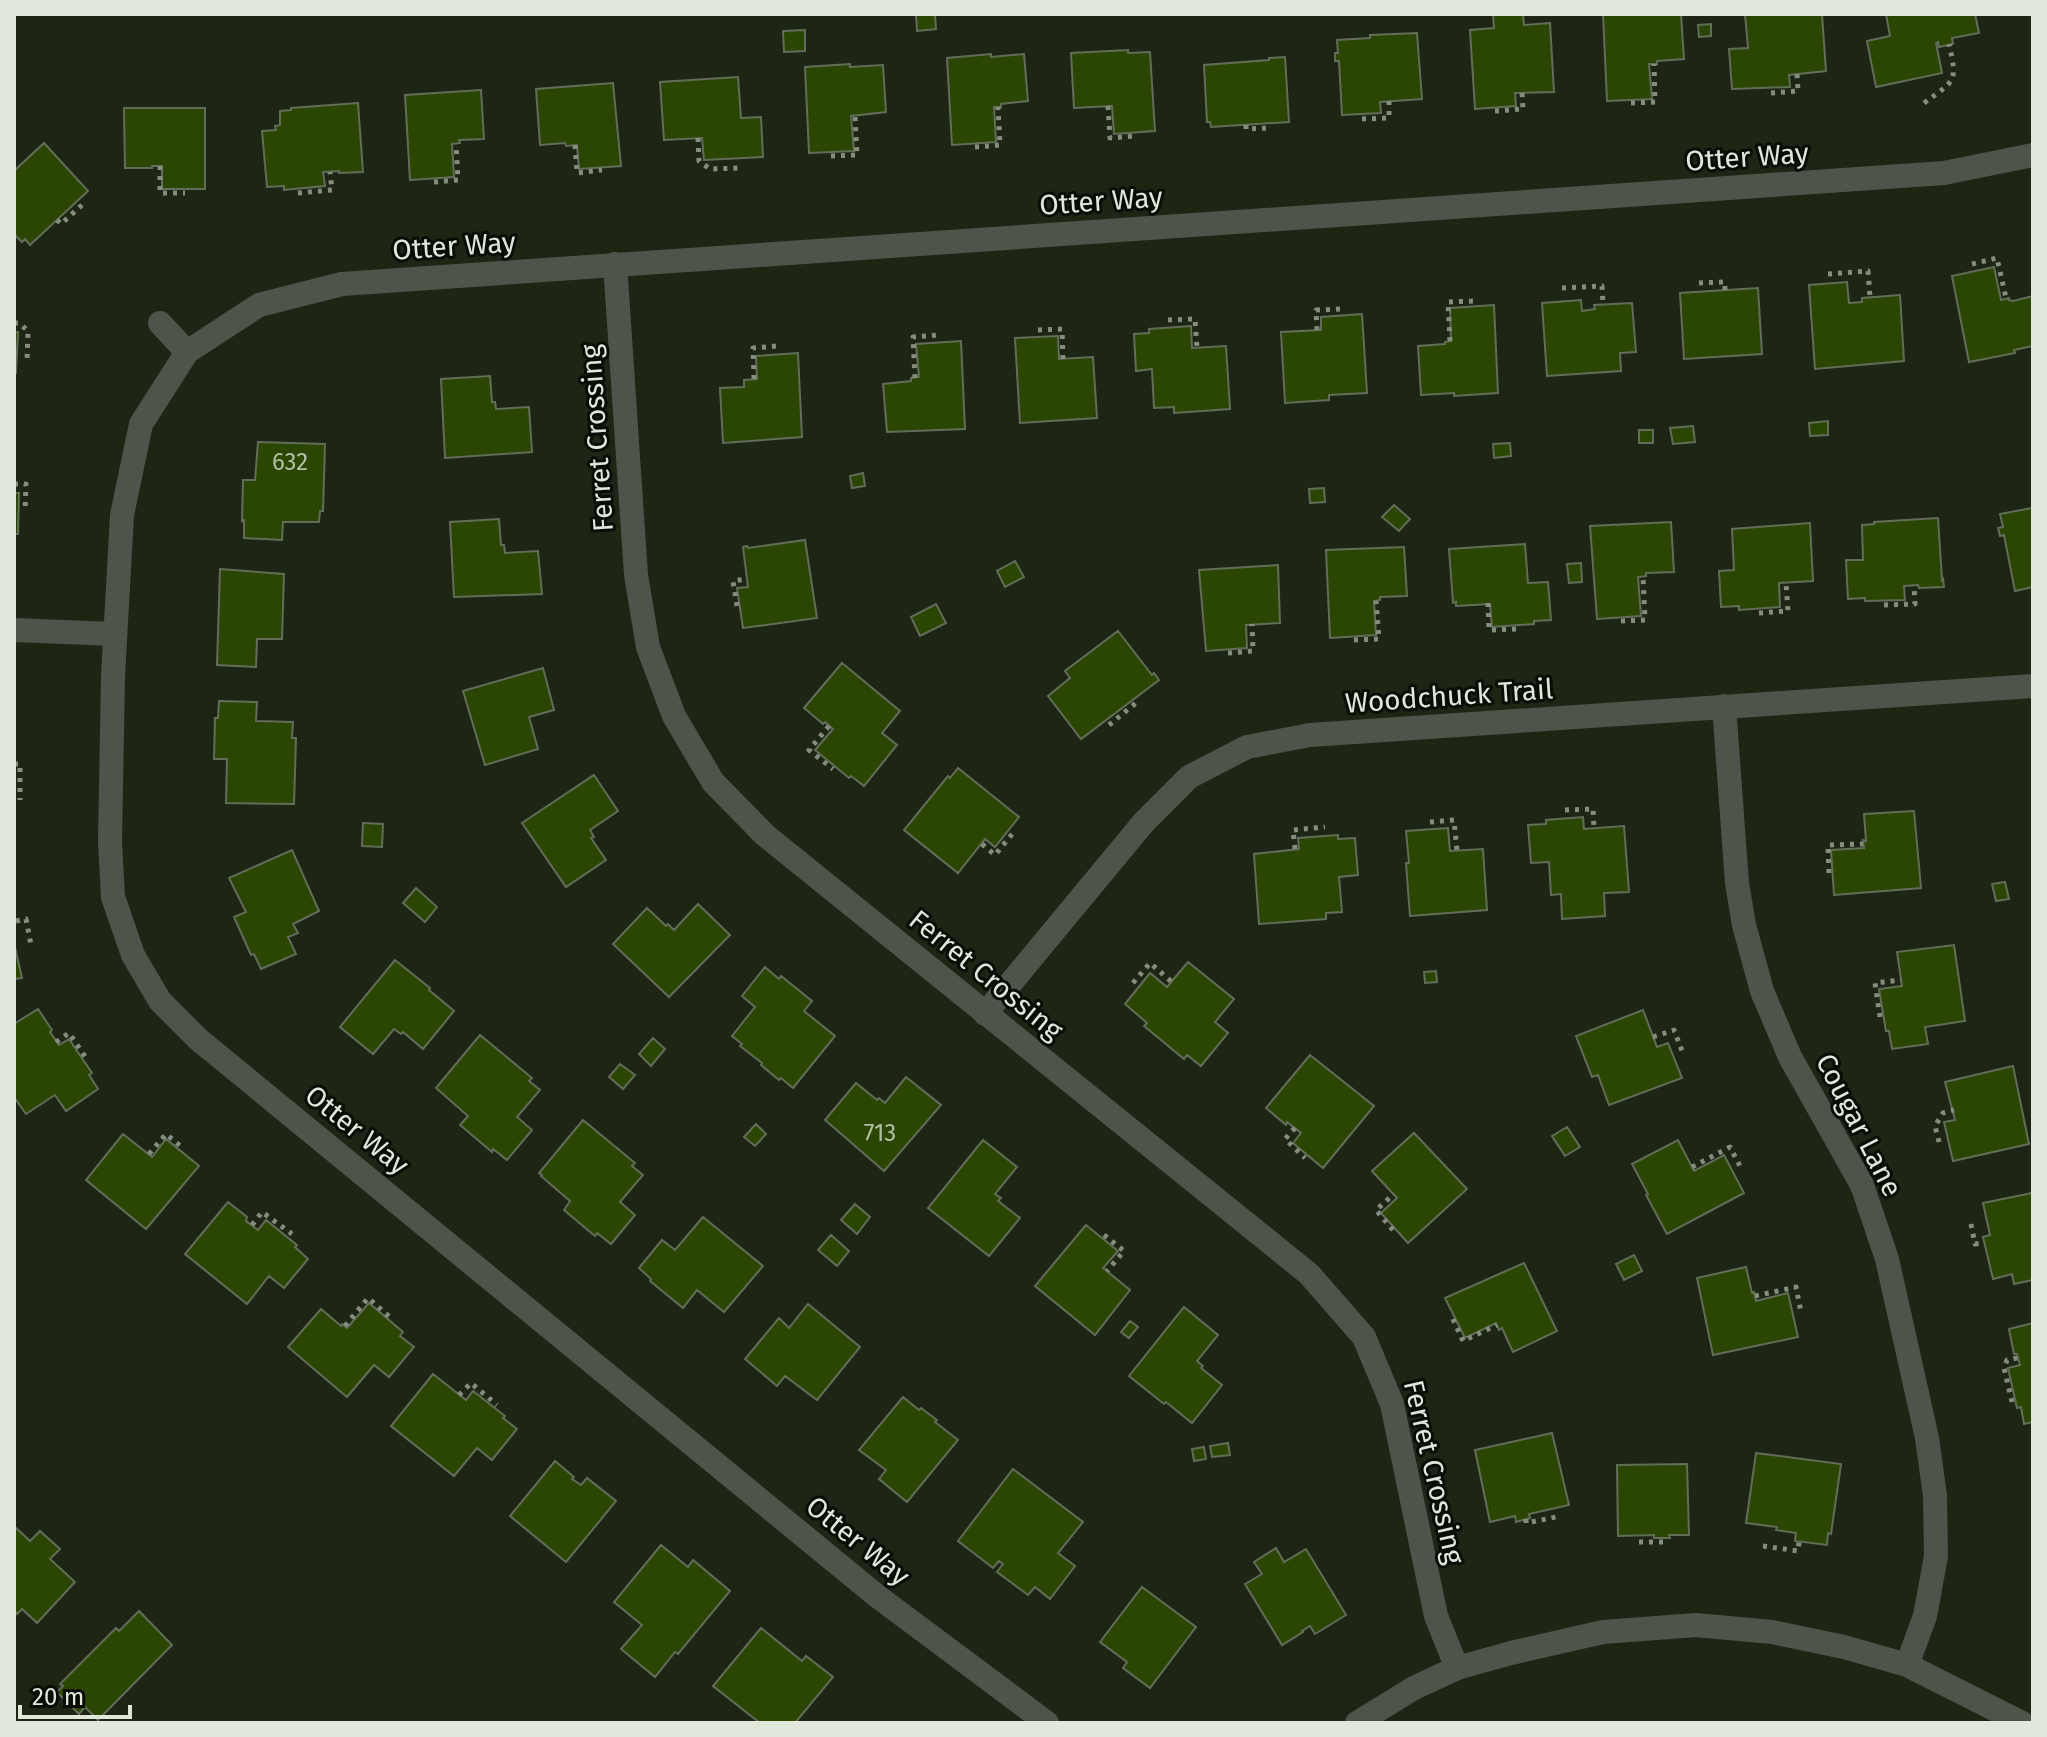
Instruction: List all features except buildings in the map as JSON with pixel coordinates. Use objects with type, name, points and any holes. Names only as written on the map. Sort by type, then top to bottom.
[{"type":"street","name":"Otter Way","points":[[1047,1723],[877,1596],[198,1039],[160,1001],[133,955],[113,897],[110,842],[114,634],[122,515],[141,424],[187,352],[259,305],[342,284],[1944,173],[2033,155]]},
{"type":"street","name":"Ferret Crossing","points":[[615,264],[636,575],[648,647],[674,716],[713,782],[765,835],[1309,1274],[1364,1337],[1392,1404],[1436,1616],[1457,1668]]},
{"type":"street","points":[[160,323],[187,352]]},
{"type":"street","points":[[14,630],[114,634]]},
{"type":"street","name":"Woodchuck Trail","points":[[985,1014],[1154,811],[1189,777],[1247,747],[1310,735],[2033,686]]},
{"type":"street","name":"Cougar Lane","points":[[1724,706],[1737,883],[1744,925],[1762,991],[1790,1057],[1862,1185],[1887,1259],[1927,1438],[1935,1496],[1936,1556],[1925,1616],[1907,1665]]},
{"type":"street","points":[[1357,1723],[1414,1688],[1457,1668],[1603,1632],[1696,1625],[1772,1632],[1844,1647],[1907,1665],[2022,1723]]},
{"type":"path","points":[[1924,103],[1951,83],[1955,69],[1949,44]]},
{"type":"path","points":[[1631,103],[1655,102],[1654,64]]},
{"type":"path","points":[[1771,93],[1798,91],[1797,74]]},
{"type":"path","points":[[1495,111],[1523,109],[1522,93]]},
{"type":"path","points":[[1362,119],[1389,118],[1389,101]]},
{"type":"path","points":[[1108,106],[1110,138],[1136,136]]},
{"type":"path","points":[[975,147],[1000,145],[998,107]]},
{"type":"path","points":[[831,156],[857,155],[855,116]]},
{"type":"path","points":[[1246,125],[1246,129],[1271,128]]},
{"type":"path","points":[[698,138],[699,161],[710,169],[738,168]]},
{"type":"path","points":[[434,182],[458,180],[456,144]]},
{"type":"path","points":[[575,145],[577,173],[602,170]]},
{"type":"path","points":[[160,166],[160,193],[185,193]]},
{"type":"path","points":[[298,193],[332,190],[330,172]]},
{"type":"path","points":[[57,220],[61,224],[82,205]]},
{"type":"path","points":[[1972,264],[1997,258],[2006,298]]},
{"type":"path","points":[[1828,274],[1868,271],[1870,297]]},
{"type":"path","points":[[1699,283],[1725,282],[1725,290]]},
{"type":"path","points":[[1562,288],[1602,286],[1603,305]]},
{"type":"path","points":[[1450,341],[1448,302],[1473,301]]},
{"type":"path","points":[[1317,330],[1316,310],[1343,309]]},
{"type":"path","points":[[1168,320],[1195,319],[1197,348]]},
{"type":"path","points":[[14,323],[19,323],[28,331],[27,360]]},
{"type":"path","points":[[1038,330],[1062,329],[1063,359]]},
{"type":"path","points":[[915,378],[913,337],[938,335]]},
{"type":"path","points":[[754,379],[753,348],[777,346]]},
{"type":"path","points":[[14,484],[26,484],[25,512]]},
{"type":"path","points":[[1621,621],[1645,620],[1643,576]]},
{"type":"path","points":[[737,606],[733,581],[747,579]]},
{"type":"path","points":[[1759,613],[1788,611],[1786,583]]},
{"type":"path","points":[[1884,605],[1915,604],[1914,586]]},
{"type":"path","points":[[1354,640],[1379,639],[1376,601]]},
{"type":"path","points":[[1488,603],[1489,630],[1517,629]]},
{"type":"path","points":[[1228,653],[1253,651],[1252,624]]},
{"type":"path","points":[[1109,725],[1136,703],[1133,700]]},
{"type":"path","points":[[829,726],[809,750],[833,769]]},
{"type":"path","points":[[14,764],[20,764],[20,800]]},
{"type":"path","points":[[1565,810],[1593,809],[1594,828]]},
{"type":"path","points":[[1430,822],[1454,820],[1457,851]]},
{"type":"path","points":[[1295,849],[1293,830],[1325,827]]},
{"type":"path","points":[[982,844],[995,855],[1013,833]]},
{"type":"path","points":[[1829,873],[1828,845],[1863,844]]},
{"type":"path","points":[[16,921],[26,919],[31,945]]},
{"type":"path","points":[[1133,983],[1150,963],[1172,982]]},
{"type":"path","points":[[1880,1017],[1875,983],[1901,980]]},
{"type":"path","points":[[1653,1037],[1674,1030],[1684,1056]]},
{"type":"path","points":[[56,1042],[69,1033],[88,1061]]},
{"type":"path","points":[[1939,1142],[1935,1126],[1943,1113],[1954,1110]]},
{"type":"path","points":[[1295,1128],[1285,1139],[1305,1158]]},
{"type":"path","points":[[149,1154],[166,1134],[184,1149]]},
{"type":"path","points":[[1692,1167],[1730,1147],[1742,1170]]},
{"type":"path","points":[[1393,1230],[1376,1210],[1394,1194]]},
{"type":"path","points":[[252,1225],[262,1212],[292,1234]]},
{"type":"path","points":[[1971,1224],[1975,1244],[1984,1243]]},
{"type":"path","points":[[1104,1235],[1124,1251],[1107,1271]]},
{"type":"path","points":[[1755,1296],[1796,1287],[1801,1312]]},
{"type":"path","points":[[345,1326],[368,1298],[393,1320]]},
{"type":"path","points":[[1453,1319],[1463,1341],[1497,1325]]},
{"type":"path","points":[[2012,1402],[2004,1368],[2007,1360],[2018,1358]]},
{"type":"path","points":[[459,1395],[471,1383],[497,1405]]},
{"type":"path","points":[[1526,1519],[1526,1523],[1561,1516]]},
{"type":"path","points":[[1639,1542],[1664,1542],[1664,1537]]},
{"type":"path","points":[[1763,1546],[1798,1551],[1799,1542]]}]
